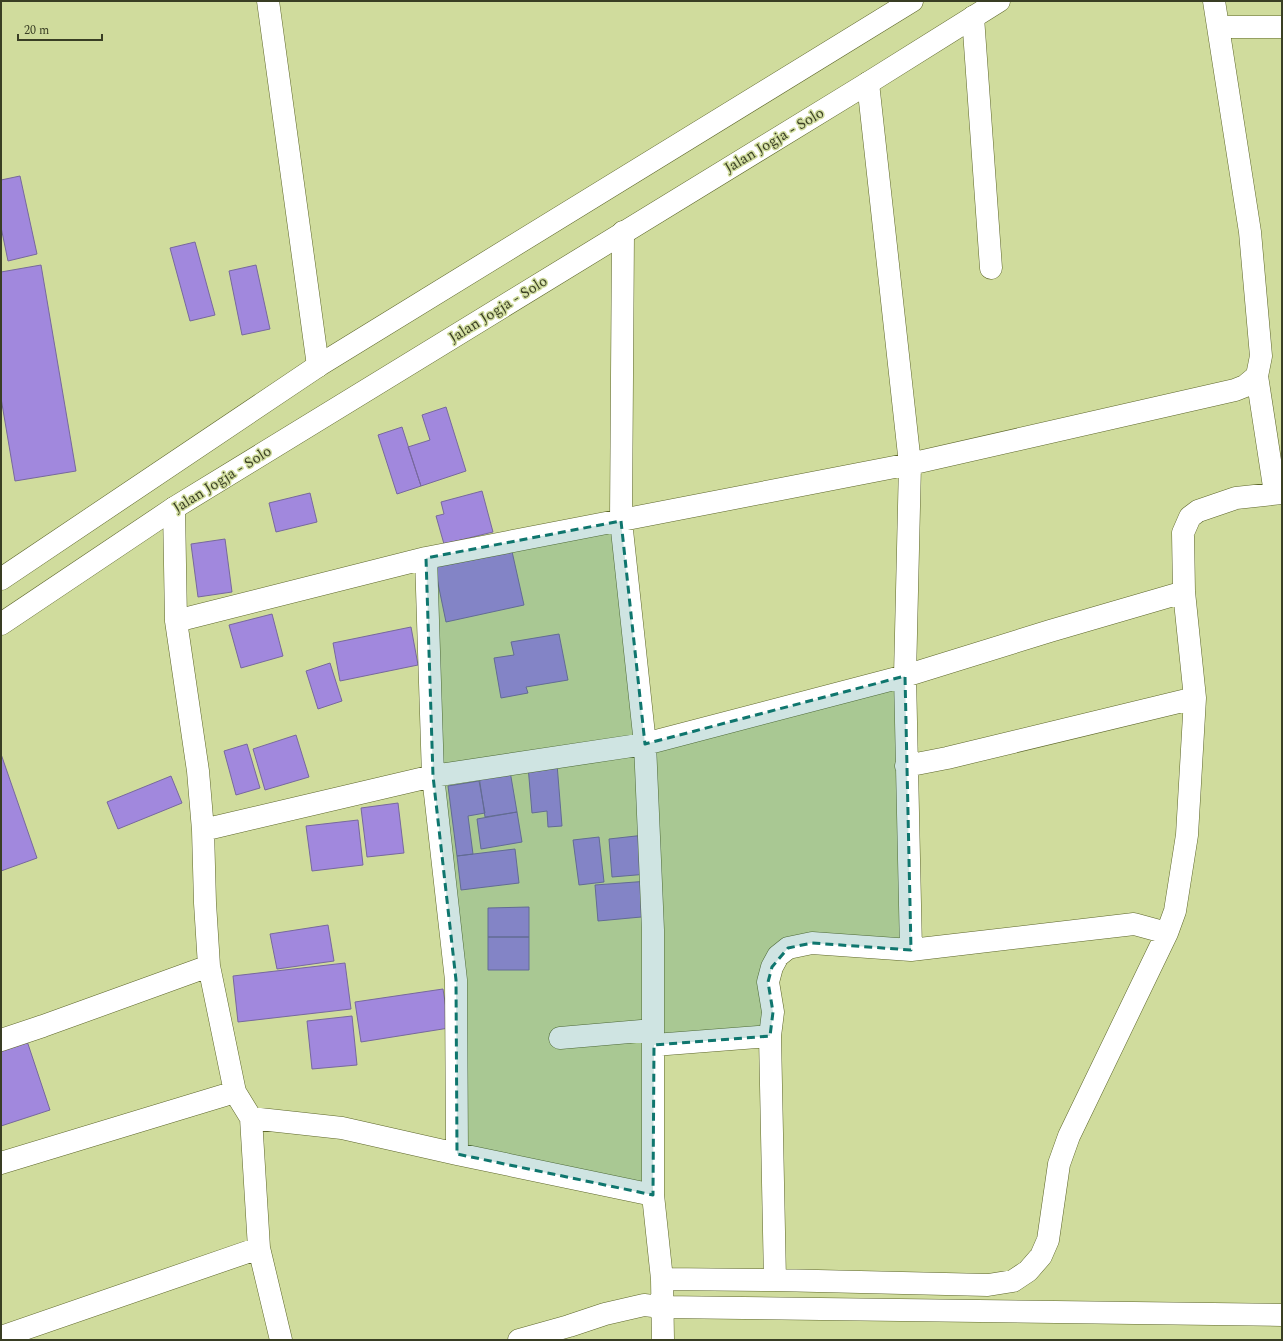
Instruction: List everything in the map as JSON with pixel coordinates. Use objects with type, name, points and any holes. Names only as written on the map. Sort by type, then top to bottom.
[{"type":"main road","points":[[268,1],[318,366]]},
{"type":"main road","points":[[1,579],[318,366],[912,1]]},
{"type":"main road","name":"Jalan Jogja - Solo","points":[[1,624],[174,508],[868,83],[999,1]]},
{"type":"main road","points":[[662,1279],[988,1285],[1013,1281],[1028,1271],[1041,1256],[1048,1240],[1060,1164],[1070,1136],[1167,933],[1174,911],[1187,835],[1195,698],[1184,592],[1183,533],[1190,517],[1198,510],[1236,498],[1278,493],[1257,376],[1261,356],[1250,232],[1214,1]]},
{"type":"main road","points":[[973,18],[991,268]]},
{"type":"main road","points":[[1218,27],[1282,27]]},
{"type":"main road","points":[[868,83],[910,464],[905,676],[911,950]]},
{"type":"main road","points":[[623,232],[621,521],[645,744],[653,930],[653,1195],[662,1279],[663,1340]]},
{"type":"main road","points":[[176,621],[426,558],[910,464],[1234,390],[1245,386],[1257,376]]},
{"type":"main road","points":[[174,508],[176,621],[198,771],[203,830],[205,903],[209,966],[235,1092],[251,1118],[259,1248],[281,1340]]},
{"type":"main road","points":[[426,558],[433,776],[456,980],[457,1154]]},
{"type":"main road","points":[[203,830],[433,776],[645,744],[905,676],[1050,631],[1184,592]]},
{"type":"main road","points":[[906,766],[947,758],[1195,698]]},
{"type":"main road","points":[[775,1280],[770,1036],[773,1012],[768,982],[772,967],[778,956],[788,948],[812,943],[911,950],[1134,924],[1167,933]]},
{"type":"main road","points":[[1,1040],[209,966]]},
{"type":"main road","points":[[560,1038],[770,1036]]},
{"type":"main road","points":[[1,1163],[235,1092]]},
{"type":"main road","points":[[251,1118],[342,1128],[653,1195]]},
{"type":"main road","points":[[1,1337],[259,1248]]},
{"type":"main road","points":[[519,1340],[605,1314],[644,1305],[662,1307],[1282,1315]]},
{"type":"highlighted area","points":[[621,521],[645,744],[905,676],[911,950],[812,943],[788,948],[772,967],[768,982],[773,1012],[770,1036],[654,1045],[653,1195],[457,1154],[456,980],[433,776],[426,558]]},
{"type":"building","points":[[20,176],[37,254],[8,261],[1,227],[1,180]]},
{"type":"building","points":[[195,242],[215,315],[190,321],[170,248]]},
{"type":"building","points":[[41,265],[76,471],[15,481],[1,398],[1,272]]},
{"type":"building","points":[[256,265],[270,329],[242,335],[229,271]]},
{"type":"building","points":[[446,407],[466,471],[421,486],[408,447],[430,440],[422,415]]},
{"type":"building","points":[[402,427],[421,486],[397,494],[378,435]]},
{"type":"building","points":[[482,491],[493,532],[444,544],[436,516],[444,514],[441,502]]},
{"type":"building","points":[[310,493],[317,522],[276,532],[269,503]]},
{"type":"building","points":[[225,539],[232,592],[198,597],[191,544]]},
{"type":"building","points":[[511,547],[524,605],[446,622],[434,564]]},
{"type":"building","points":[[272,614],[283,656],[241,668],[229,625]]},
{"type":"building","points":[[411,627],[418,665],[340,681],[333,643]]},
{"type":"building","points":[[559,634],[568,680],[526,687],[528,693],[501,698],[494,658],[514,655],[511,642]]},
{"type":"building","points":[[330,663],[342,701],[318,709],[306,671]]},
{"type":"building","points":[[296,735],[309,777],[265,790],[253,749]]},
{"type":"building","points":[[247,744],[260,788],[236,795],[224,751]]},
{"type":"building","points":[[1,754],[37,858],[1,871]]},
{"type":"building","points":[[557,764],[562,826],[548,827],[547,811],[532,813],[528,766]]},
{"type":"building","points":[[510,771],[517,812],[485,817],[479,776]]},
{"type":"building","points":[[171,776],[182,803],[118,829],[107,802]]},
{"type":"building","points":[[479,781],[485,813],[468,816],[473,854],[457,856],[448,786]]},
{"type":"building","points":[[398,803],[404,853],[367,857],[361,808]]},
{"type":"building","points":[[517,812],[522,842],[481,849],[477,819]]},
{"type":"building","points":[[358,820],[363,865],[312,871],[306,826]]},
{"type":"building","points":[[645,835],[648,874],[612,877],[609,839]]},
{"type":"building","points":[[599,837],[604,882],[579,885],[573,840]]},
{"type":"building","points":[[515,849],[519,883],[461,890],[457,856]]},
{"type":"building","points":[[649,881],[652,916],[598,921],[595,885]]},
{"type":"building","points":[[529,907],[529,937],[488,937],[488,908]]},
{"type":"building","points":[[328,925],[334,961],[277,969],[270,934]]},
{"type":"building","points":[[488,937],[529,937],[529,970],[488,970]]},
{"type":"building","points":[[345,963],[351,1009],[238,1022],[233,976]]},
{"type":"building","points":[[443,989],[449,1028],[361,1042],[355,1002]]},
{"type":"building","points":[[352,1016],[357,1065],[312,1069],[307,1021]]},
{"type":"building","points":[[26,1038],[50,1110],[1,1126],[1,1047]]}]
